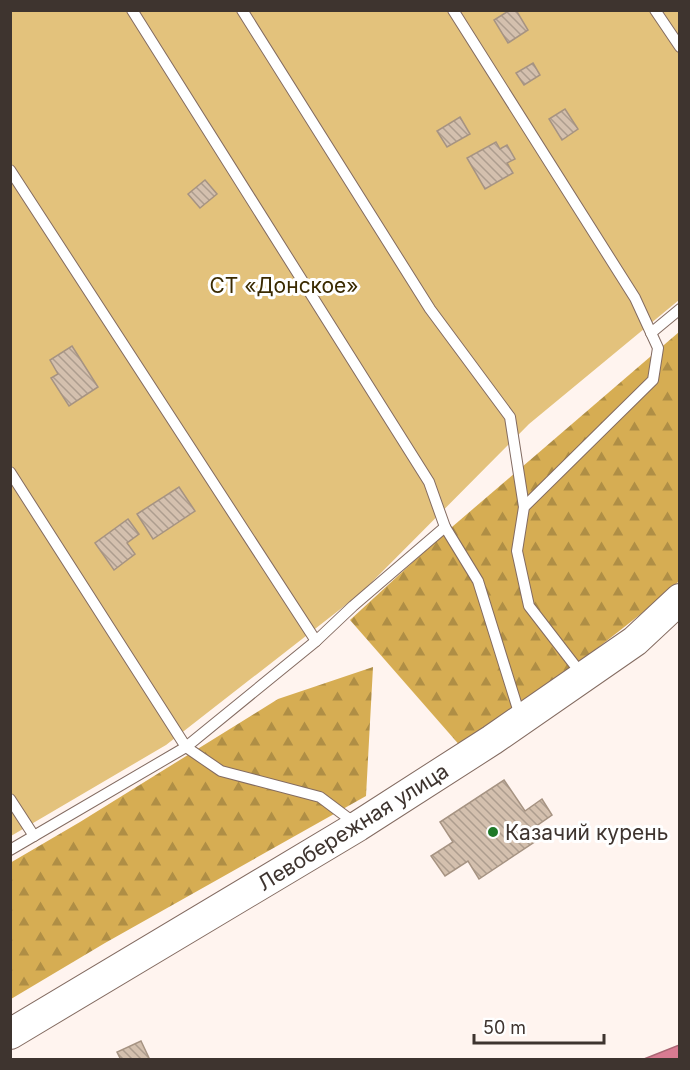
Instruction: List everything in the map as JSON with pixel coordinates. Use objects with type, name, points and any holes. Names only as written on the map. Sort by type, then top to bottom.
[{"type":"main road","name":"Левобережная улица","points":[[10,1034],[358,826],[492,740],[635,641],[680,599]]},
{"type":"lane","points":[[132,10],[429,482],[445,527],[478,581],[521,720]]},
{"type":"lane","points":[[242,10],[430,309],[510,417],[524,507],[517,551],[529,606],[583,676]]},
{"type":"lane","points":[[453,10],[634,298],[658,348],[653,380],[524,507]]},
{"type":"lane","points":[[655,10],[680,47]]},
{"type":"lane","points":[[10,170],[316,641]]},
{"type":"lane","points":[[651,333],[680,309]]},
{"type":"lane","points":[[10,472],[186,747],[221,771],[321,797],[358,826]]},
{"type":"lane","points":[[10,849],[186,747],[316,641],[445,527]]},
{"type":"lane","points":[[10,799],[34,836]]},
{"type":"green space","name":"СТ «Донское»","points":[[10,11],[680,11],[679,300],[529,424],[361,593],[166,745],[11,836]]},
{"type":"green space","points":[[679,332],[679,581],[665,595],[581,661],[462,748],[350,620],[438,539]]},
{"type":"green space","points":[[373,667],[366,796],[105,943],[11,999],[10,863],[278,699]]},
{"type":"shaded area","points":[[679,1045],[679,1059],[644,1059]]},
{"type":"building","points":[[510,10],[516,10],[528,30],[508,43],[494,20]]},
{"type":"building","points":[[533,63],[540,75],[524,85],[516,73]]},
{"type":"building","points":[[565,109],[578,129],[562,140],[549,119]]},
{"type":"building","points":[[460,117],[470,134],[447,147],[437,131]]},
{"type":"building","points":[[496,142],[500,149],[507,145],[515,159],[507,163],[513,173],[485,189],[467,158]]},
{"type":"building","points":[[205,180],[217,194],[200,208],[188,194]]},
{"type":"building","points":[[72,346],[98,387],[69,406],[51,378],[58,374],[50,360]]},
{"type":"building","points":[[179,487],[195,511],[153,539],[137,514]]},
{"type":"building","points":[[128,519],[139,534],[127,543],[135,554],[114,570],[95,543]]},
{"type":"building","name":"Казачий курень","points":[[504,780],[525,811],[542,799],[552,815],[535,827],[542,837],[479,879],[468,861],[445,876],[431,856],[453,842],[440,822]]},
{"type":"building","points":[[141,1041],[150,1060],[121,1060],[117,1052]]},
{"type":"place","name":"Казачий курень","points":[[493,832]]}]
